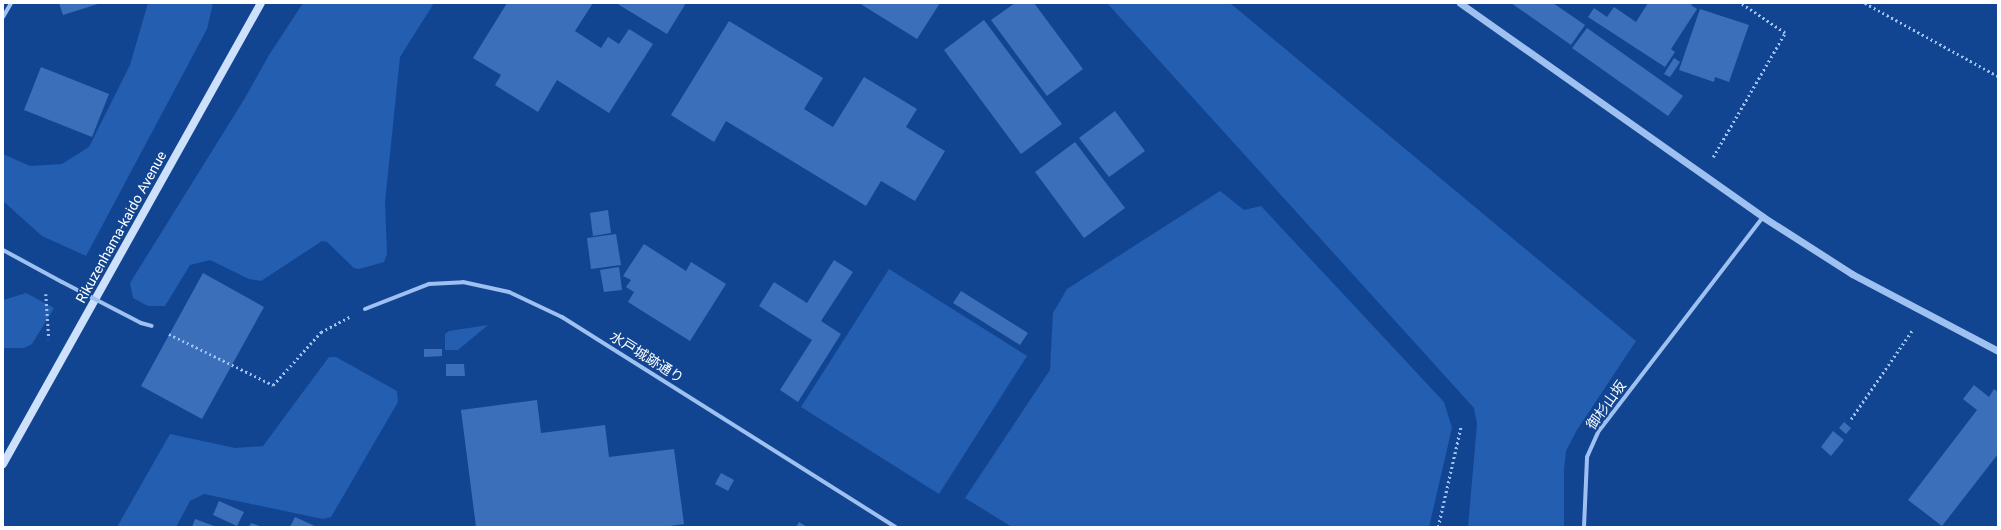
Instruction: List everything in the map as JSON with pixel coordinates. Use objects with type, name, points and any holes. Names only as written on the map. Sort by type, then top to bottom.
[{"type":"main road","name":"Rikuzenhama-kaido Avenue","points":[[3,464],[262,3]]},
{"type":"street","points":[[3,17],[11,3]]},
{"type":"street","points":[[1460,3],[1762,217],[1852,274],[1998,351]]},
{"type":"street","name":"御杉山坂","points":[[1584,527],[1587,457],[1598,432],[1762,217]]},
{"type":"street","points":[[3,250],[45,274],[141,323],[152,326]]},
{"type":"street","name":"水戸城跡通り","points":[[365,309],[429,284],[463,282],[509,292],[562,316],[895,527]]},
{"type":"path","points":[[1703,175],[1785,33],[1740,3]]},
{"type":"path","points":[[1866,3],[1998,76]]},
{"type":"path","points":[[45,274],[49,342]]},
{"type":"path","points":[[152,326],[273,385],[321,332],[365,309]]},
{"type":"path","points":[[1851,419],[1925,313]]},
{"type":"path","points":[[1438,527],[1461,426]]},
{"type":"shaded area","points":[[148,3],[213,3],[207,29],[86,256],[42,236],[3,201],[3,154],[30,166],[62,164],[89,147],[130,65]]},
{"type":"shaded area","points":[[303,3],[434,3],[400,57],[385,202],[387,254],[384,262],[359,269],[354,268],[327,242],[322,241],[261,281],[249,279],[210,260],[190,265],[165,306],[148,306],[133,298],[130,283],[245,98],[269,55]]},
{"type":"shaded area","points":[[1107,3],[1230,3],[1636,341],[1577,430],[1566,451],[1564,470],[1564,527],[1468,527],[1477,424],[1474,408]]},
{"type":"shaded area","points":[[1220,191],[1244,210],[1261,206],[1444,402],[1452,428],[1429,527],[1012,527],[965,498],[1050,370],[1053,313],[1067,289]]},
{"type":"shaded area","points":[[889,269],[1027,356],[939,494],[801,407]]},
{"type":"shaded area","points":[[26,293],[54,308],[32,344],[24,348],[3,348],[3,300]]},
{"type":"shaded area","points":[[488,325],[458,350],[445,350],[445,334],[449,331]]},
{"type":"shaded area","points":[[329,357],[336,357],[397,391],[398,402],[331,517],[323,519],[204,494],[190,501],[176,527],[117,527],[170,434],[235,448],[263,446]]},
{"type":"building","points":[[59,3],[101,3],[63,15]]},
{"type":"building","points":[[507,3],[593,3],[575,31],[601,48],[608,37],[619,44],[629,29],[653,44],[609,113],[557,80],[538,112],[495,85],[501,75],[473,58]]},
{"type":"building","points":[[616,3],[686,3],[667,34]]},
{"type":"building","points":[[859,3],[940,3],[917,39]]},
{"type":"building","points":[[1015,3],[1034,3],[1083,69],[1047,96],[991,20]]},
{"type":"building","points":[[1511,3],[1553,3],[1585,25],[1571,45]]},
{"type":"building","points":[[1648,3],[1693,3],[1691,5],[1697,9],[1671,49],[1675,52],[1665,67],[1588,17],[1594,8],[1607,17],[1614,7],[1636,22]]},
{"type":"building","points":[[1700,9],[1749,25],[1729,82],[1715,77],[1714,82],[1679,70]]},
{"type":"building","points":[[984,20],[1062,124],[1021,154],[944,50]]},
{"type":"building","points":[[729,21],[823,78],[804,109],[833,127],[864,77],[917,109],[906,127],[945,151],[915,201],[881,181],[866,206],[726,121],[714,142],[671,115]]},
{"type":"building","points":[[1587,28],[1683,96],[1668,116],[1572,48]]},
{"type":"building","points":[[1674,58],[1680,62],[1670,77],[1664,74]]},
{"type":"building","points":[[41,67],[109,94],[92,137],[24,110]]},
{"type":"building","points":[[1115,111],[1145,151],[1109,177],[1079,138]]},
{"type":"building","points":[[1075,142],[1125,208],[1084,238],[1035,172]]},
{"type":"building","points":[[608,210],[611,233],[593,236],[590,213]]},
{"type":"building","points":[[616,234],[621,265],[591,269],[587,238]]},
{"type":"building","points":[[644,244],[686,271],[691,262],[726,284],[690,341],[628,302],[634,292],[626,287],[631,280],[623,276]]},
{"type":"building","points":[[834,260],[853,272],[821,321],[841,334],[798,402],[780,390],[812,340],[759,306],[774,282],[807,303]]},
{"type":"building","points":[[619,267],[622,290],[604,292],[600,270]]},
{"type":"building","points":[[203,273],[264,307],[202,419],[141,386]]},
{"type":"building","points":[[961,291],[1028,333],[1020,345],[953,303]]},
{"type":"building","points":[[424,349],[442,349],[442,356],[424,357]]},
{"type":"building","points":[[446,364],[464,364],[465,376],[446,376]]},
{"type":"building","points":[[1974,385],[1989,397],[1994,389],[1998,392],[1998,454],[1942,526],[1908,500],[1977,410],[1963,399]]},
{"type":"building","points":[[537,400],[541,433],[605,425],[609,457],[674,449],[684,524],[663,527],[476,527],[461,410]]},
{"type":"building","points":[[1844,422],[1851,428],[1846,434],[1839,428]]},
{"type":"building","points":[[1833,431],[1844,440],[1831,456],[1821,447]]},
{"type":"building","points":[[721,473],[734,480],[728,491],[715,484]]},
{"type":"building","points":[[219,501],[244,512],[237,526],[213,515]]},
{"type":"building","points":[[295,517],[317,527],[290,527]]},
{"type":"building","points":[[195,519],[217,527],[192,527]]},
{"type":"building","points":[[799,522],[807,527],[796,527]]},
{"type":"building","points":[[251,523],[262,527],[249,527]]}]
